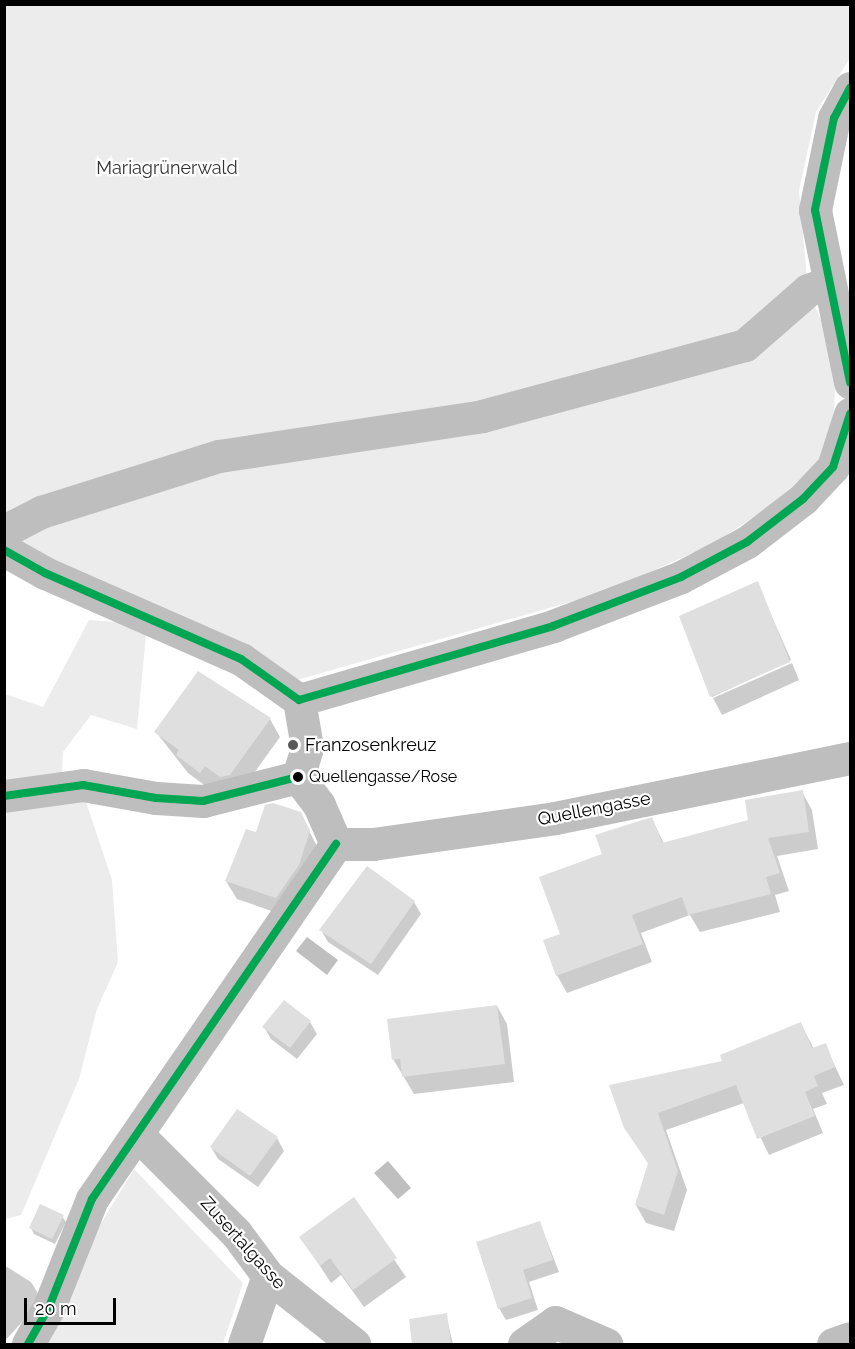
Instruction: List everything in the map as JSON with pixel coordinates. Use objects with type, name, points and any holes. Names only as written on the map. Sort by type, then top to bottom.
[{"type":"street","points":[[850,88],[834,118],[815,210],[827,283],[850,382]]},
{"type":"street","points":[[4,531],[41,512],[219,456],[482,416],[745,345],[808,290],[827,283]]},
{"type":"street","points":[[299,700],[553,626],[681,577],[747,542],[803,499],[833,467],[850,414]]},
{"type":"street","points":[[4,550],[45,573],[241,659],[299,700],[307,747],[298,777]]},
{"type":"street","name":"Quellengasse","points":[[336,844],[373,844],[555,818],[850,758]]},
{"type":"street","points":[[4,796],[83,785],[156,798],[203,801],[298,777]]},
{"type":"street","points":[[28,1344],[48,1307],[92,1199],[336,844],[319,805],[298,777]]},
{"type":"street","name":"Zusertalgasse","points":[[138,1135],[236,1233],[268,1276],[354,1344]]},
{"type":"street","points":[[244,1344],[268,1276]]},
{"type":"street","points":[[524,1344],[555,1322],[606,1344]]},
{"type":"street","points":[[833,1344],[850,1338]]},
{"type":"green space","name":"Mariagrünerwald","points":[[5,5],[850,5],[850,58],[816,112],[799,191],[808,289],[837,358],[832,444],[791,492],[713,544],[602,593],[297,680],[5,541]]},
{"type":"green space","points":[[89,620],[116,622],[146,635],[137,729],[91,715],[63,752],[62,773],[86,802],[112,880],[118,962],[97,1009],[79,1079],[21,1215],[5,1219],[5,694],[43,707]]},
{"type":"green space","points":[[134,1169],[243,1283],[223,1344],[44,1344],[89,1243]]},
{"type":"shaded area","points":[[307,937],[338,960],[327,975],[296,951]]},
{"type":"shaded area","points":[[388,1161],[411,1188],[398,1199],[374,1173]]},
{"type":"building","points":[[758,581],[790,662],[710,697],[679,616]]},
{"type":"building","points":[[198,671],[271,718],[230,775],[220,777],[205,766],[200,773],[176,755],[179,750],[154,732]]},
{"type":"building","points":[[803,790],[809,832],[768,838],[780,873],[766,877],[771,894],[688,915],[682,897],[632,915],[643,944],[556,976],[543,940],[560,934],[539,877],[602,854],[595,835],[652,817],[662,843],[748,820],[745,800]]},
{"type":"building","points":[[273,803],[301,812],[310,831],[299,865],[276,898],[225,881],[246,829],[256,832],[265,805]]},
{"type":"building","points":[[367,866],[415,901],[371,964],[319,930]]},
{"type":"building","points":[[284,1000],[311,1021],[290,1048],[262,1027]]},
{"type":"building","points":[[497,1005],[505,1064],[402,1077],[400,1059],[392,1060],[387,1019]]},
{"type":"building","points":[[801,1022],[812,1048],[826,1043],[835,1067],[814,1076],[818,1086],[805,1092],[815,1116],[757,1139],[736,1085],[658,1113],[678,1171],[664,1215],[635,1205],[648,1163],[624,1128],[609,1085],[722,1061],[720,1055]]},
{"type":"building","points":[[237,1109],[278,1137],[250,1176],[210,1147]]},
{"type":"building","points":[[354,1197],[397,1258],[353,1290],[330,1258],[320,1266],[299,1237]]},
{"type":"building","points":[[40,1204],[64,1215],[52,1239],[29,1228]]},
{"type":"building","points":[[540,1221],[553,1260],[523,1270],[532,1298],[498,1309],[476,1242]]},
{"type":"building","points":[[447,1313],[451,1344],[412,1344],[409,1319]]},
{"type":"transit line","points":[[850,88],[834,118],[815,210],[850,382]]},
{"type":"transit line","points":[[299,700],[553,626],[681,577],[747,542],[803,499],[833,467],[850,414]]},
{"type":"transit line","points":[[4,550],[45,573],[241,659],[299,700]]},
{"type":"transit line","points":[[4,796],[83,785],[156,798],[203,801],[298,777]]},
{"type":"transit line","points":[[28,1344],[49,1307],[92,1199],[336,844]]},
{"type":"place","name":"Franzosenkreuz","points":[[293,745]]},
{"type":"place","name":"Quellengasse/Rose","points":[[298,777]]}]
